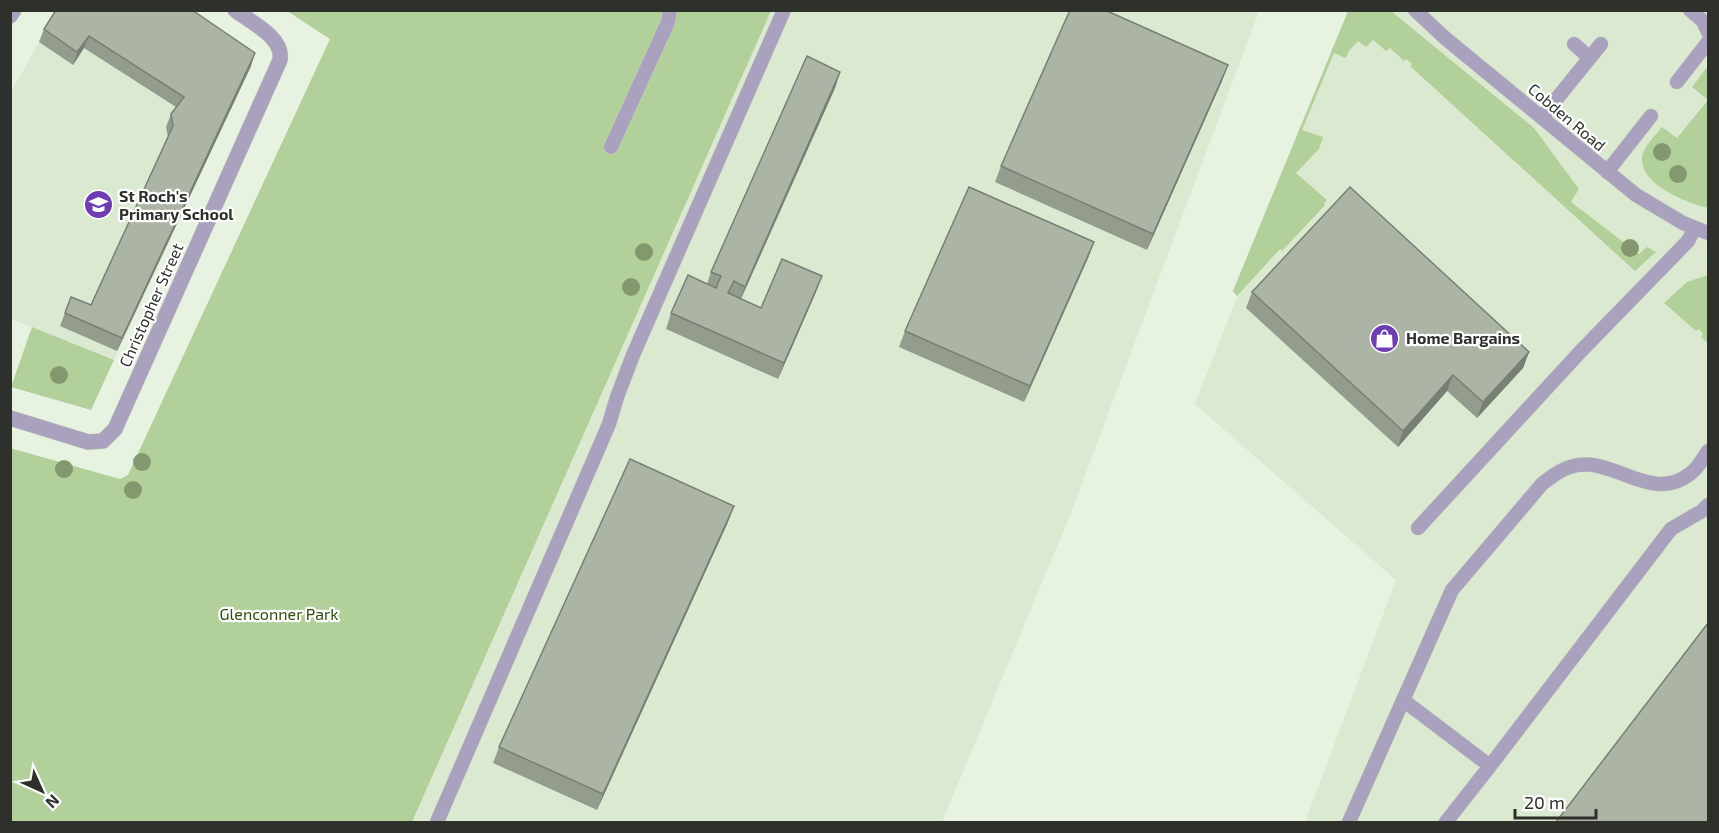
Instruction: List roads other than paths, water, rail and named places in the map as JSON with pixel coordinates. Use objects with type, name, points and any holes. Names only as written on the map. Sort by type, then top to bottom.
[{"type":"street","points":[[10,16],[14,10]]},
{"type":"street","name":"Christopher Street","points":[[10,418],[88,442],[103,441],[116,429],[277,67],[281,52],[273,38],[235,10]]},
{"type":"lane","points":[[610,147],[668,22],[670,10]]},
{"type":"lane","points":[[437,822],[609,424],[633,355],[784,10]]},
{"type":"lane","name":"Cobden Road","points":[[1415,10],[1445,38],[1607,172],[1655,208],[1702,230]]},
{"type":"lane","points":[[1690,10],[1703,21],[1708,32]]},
{"type":"lane","points":[[1677,82],[1708,42]]},
{"type":"lane","points":[[1574,44],[1590,57]]},
{"type":"lane","points":[[1542,117],[1601,44]]},
{"type":"lane","points":[[1607,172],[1651,116]]},
{"type":"lane","points":[[1418,528],[1632,297],[1702,230]]},
{"type":"lane","points":[[1349,822],[1452,590],[1542,484],[1570,466],[1588,464],[1606,467],[1643,482],[1659,485],[1677,481],[1692,473],[1708,451]]},
{"type":"lane","points":[[1446,822],[1671,529],[1706,511]]},
{"type":"lane","points":[[1403,700],[1490,766]]},
{"type":"place","name":"St Roch's Primary School","points":[[98,205]]},
{"type":"place","name":"Home Bargains","points":[[1385,338]]},
{"type":"park label","name":"Glenconner Park","points":[[279,614]]}]
